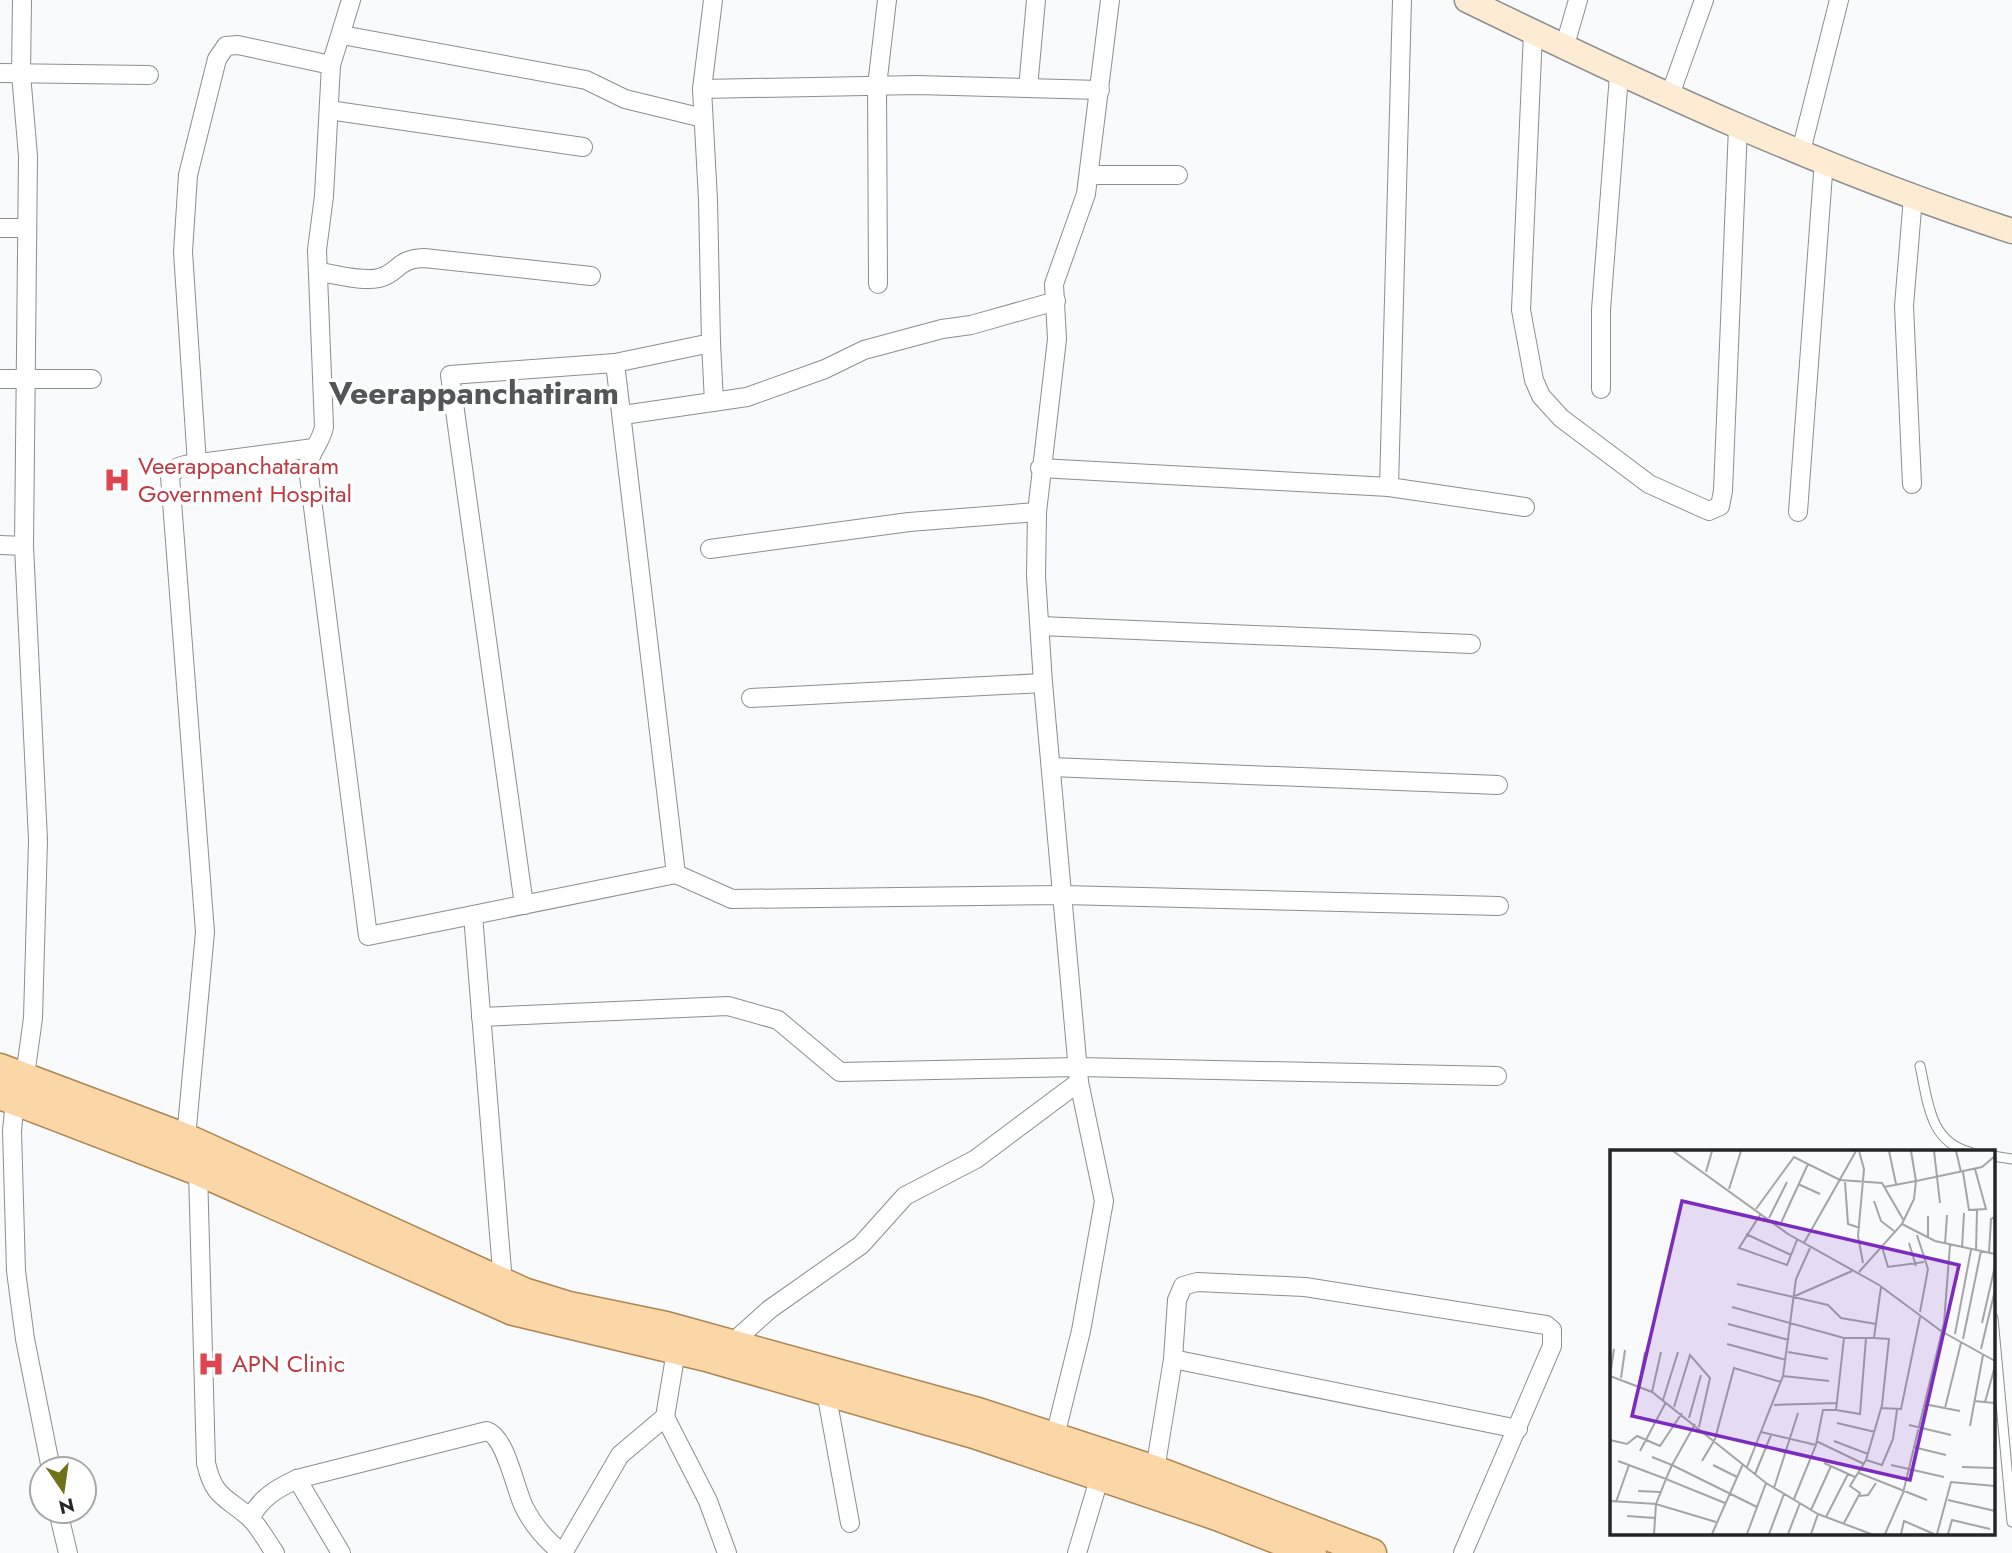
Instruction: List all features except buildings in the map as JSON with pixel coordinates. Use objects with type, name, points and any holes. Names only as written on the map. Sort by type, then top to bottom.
[{"type":"main road","points":[[10,1085],[186,1138],[503,1283],[569,1307],[731,1343],[1055,1436],[1103,1465],[1301,1551]]},
{"type":"main road","points":[[10,1085],[513,1311],[676,1351],[974,1434],[1103,1465],[1155,1470],[1372,1553]]},
{"type":"street","points":[[22,0],[21,74],[28,156],[24,546],[38,840],[33,1018],[10,1085],[16,1271],[25,1339],[48,1455]]},
{"type":"street","points":[[186,1138],[205,932],[170,476],[178,467],[314,448],[322,441],[324,426],[317,250],[324,196],[331,65],[351,0]]},
{"type":"street","points":[[713,0],[702,89],[713,402]]},
{"type":"street","points":[[878,284],[877,86],[887,0]]},
{"type":"street","points":[[1028,88],[1036,0]]},
{"type":"street","points":[[1055,1436],[1081,1331],[1104,1200],[1078,1075],[1043,682],[1037,576],[1037,512],[1056,339],[1054,284],[1086,194],[1090,175],[1111,0]]},
{"type":"street","points":[[1389,487],[1402,0]]},
{"type":"street","points":[[1467,0],[1565,45],[1619,75],[1738,127],[1913,197],[2012,231]]},
{"type":"street","points":[[1565,45],[1578,0]]},
{"type":"street","points":[[1670,95],[1704,0]]},
{"type":"street","points":[[1797,512],[1813,155],[1839,0]]},
{"type":"street","points":[[1533,32],[1521,310],[1534,380],[1541,396],[1561,418],[1649,484],[1709,511],[1720,506],[1723,491],[1738,127]]},
{"type":"street","points":[[342,35],[586,80],[625,99],[703,118]]},
{"type":"street","points":[[197,464],[183,252],[188,175],[217,59],[226,46],[238,45],[331,65]]},
{"type":"street","points":[[0,74],[149,75]]},
{"type":"street","points":[[1601,389],[1601,310],[1619,75]]},
{"type":"street","points":[[702,89],[877,86],[1100,90]]},
{"type":"street","points":[[329,110],[583,147]]},
{"type":"street","points":[[1090,175],[1178,175]]},
{"type":"street","points":[[1912,484],[1904,306],[1913,197]]},
{"type":"street","points":[[0,228],[27,228]]},
{"type":"street","points":[[318,272],[371,279],[382,277],[408,259],[424,258],[592,276]]},
{"type":"street","points":[[623,415],[747,397],[825,369],[864,350],[942,329],[971,326],[1056,301]]},
{"type":"street","points":[[524,905],[450,376],[615,362],[711,343]]},
{"type":"street","points":[[615,362],[676,874]]},
{"type":"street","points":[[0,379],[92,379]]},
{"type":"street","points":[[314,448],[309,468],[368,936],[676,874],[732,900],[1063,895],[1499,906]]},
{"type":"street","points":[[1040,468],[1389,487],[1525,507]]},
{"type":"street","points":[[710,549],[909,522],[1037,512]]},
{"type":"street","points":[[0,545],[24,546]]},
{"type":"street","points":[[1040,626],[1471,644]]},
{"type":"street","points":[[751,698],[1043,682]]},
{"type":"street","points":[[1051,767],[1498,785]]},
{"type":"street","points":[[473,915],[503,1283]]},
{"type":"street","points":[[481,1017],[728,1006],[778,1020],[840,1072],[1497,1076]]},
{"type":"street","points":[[731,1343],[770,1309],[861,1245],[905,1196],[976,1158],[1078,1075]]},
{"type":"street","points":[[198,1171],[206,1463],[218,1495],[250,1518],[275,1553]]},
{"type":"street","points":[[1155,1470],[1173,1359],[1179,1291],[1184,1286],[1197,1282],[1305,1287],[1536,1322],[1552,1330],[1552,1346],[1463,1553]]},
{"type":"street","points":[[676,1351],[666,1417],[708,1501],[727,1553]]},
{"type":"street","points":[[1173,1359],[1518,1430]]},
{"type":"street","points":[[826,1392],[850,1523]]},
{"type":"street","points":[[250,1518],[259,1503],[271,1492],[297,1479],[476,1432],[493,1433],[503,1450],[524,1508],[545,1539],[562,1553],[620,1455],[666,1417]]},
{"type":"street","points":[[1077,1553],[1103,1465]]},
{"type":"street","points":[[297,1479],[341,1553]]},
{"type":"street","points":[[61,1525],[68,1553]]},
{"type":"lane","points":[[1920,1066],[1935,1129],[1941,1137],[1961,1150]]},
{"type":"lane","points":[[1994,1156],[2012,1159]]},
{"type":"lane","points":[[1994,1327],[2012,1522]]},
{"type":"place","name":"Veerappanchataram Government Hospital","points":[[117,480]]},
{"type":"place","name":"APN Clinic","points":[[211,1364]]},
{"type":"district","name":"Veerappanchatiram","points":[[474,393]]}]
